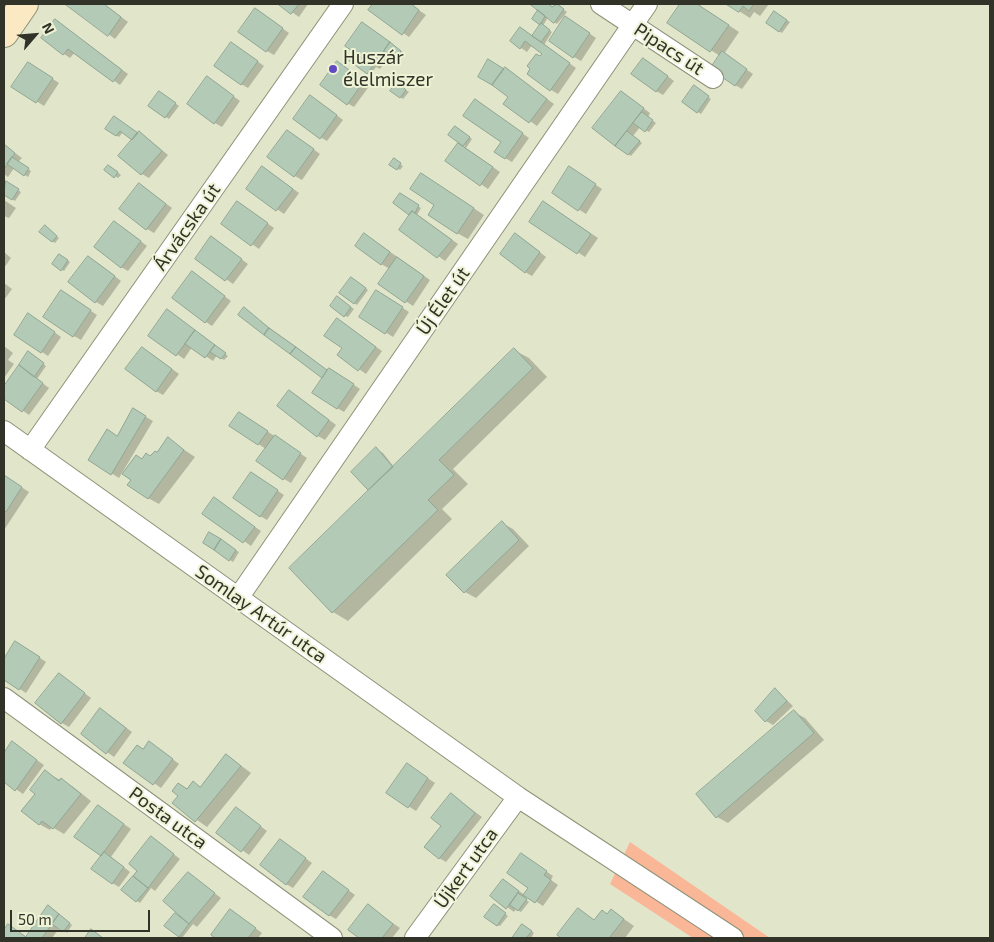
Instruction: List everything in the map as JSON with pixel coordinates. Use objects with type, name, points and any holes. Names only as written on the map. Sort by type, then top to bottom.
[{"type":"main road","points":[[4,33],[24,4]]},
{"type":"street","name":"Árvácska út","points":[[30,450],[343,4]]},
{"type":"street","name":"Pipacs út","points":[[601,4],[713,78]]},
{"type":"street","name":"Új Élet út","points":[[238,598],[648,4]]},
{"type":"street","name":"Somlay Artúr utca","points":[[4,431],[518,797],[733,938]]},
{"type":"street","name":"Posta utca","points":[[4,698],[332,938]]},
{"type":"street","name":"Újkert utca","points":[[415,938],[518,797]]},
{"type":"shaded area","points":[[630,842],[770,938],[693,938],[610,884]]},
{"type":"building","points":[[65,4],[104,4],[121,17],[108,36]]},
{"type":"building","points":[[278,4],[299,4],[291,14]]},
{"type":"building","points":[[373,4],[411,4],[419,10],[402,35],[368,10]]},
{"type":"building","points":[[530,4],[549,4],[552,7],[557,4],[564,9],[554,23]]},
{"type":"building","points":[[680,4],[697,4],[729,25],[710,52],[667,23]]},
{"type":"building","points":[[726,4],[754,4],[749,11],[743,6],[739,12]]},
{"type":"building","points":[[255,8],[283,28],[266,52],[238,32]]},
{"type":"building","points":[[538,10],[545,16],[540,25],[532,19]]},
{"type":"building","points":[[774,11],[787,20],[779,32],[766,23]]},
{"type":"building","points":[[565,16],[590,33],[573,58],[549,41]]},
{"type":"building","points":[[55,19],[122,70],[113,82],[68,49],[63,55],[41,38]]},
{"type":"building","points":[[362,22],[390,42],[373,66],[345,46]]},
{"type":"building","points":[[541,23],[550,30],[541,42],[532,36]]},
{"type":"building","points":[[520,27],[570,63],[550,91],[527,74],[530,69],[527,66],[536,54],[540,56],[542,54],[525,41],[520,49],[510,41]]},
{"type":"building","points":[[231,42],[258,61],[241,85],[214,66]]},
{"type":"building","points":[[390,42],[401,51],[395,59],[384,51]]},
{"type":"building","points":[[722,51],[747,69],[735,86],[710,69]]},
{"type":"building","points":[[353,52],[373,66],[367,74],[347,59]]},
{"type":"building","points":[[643,58],[668,76],[656,92],[631,74]]},
{"type":"building","points":[[488,59],[504,69],[492,85],[478,77]]},
{"type":"building","points":[[337,61],[364,81],[347,105],[320,85]]},
{"type":"building","points":[[28,62],[53,78],[36,103],[11,87]]},
{"type":"building","points":[[505,67],[547,99],[529,123],[503,104],[508,97],[492,85]]},
{"type":"building","points":[[207,76],[234,96],[214,124],[187,104]]},
{"type":"building","points":[[397,82],[406,90],[400,98],[390,91]]},
{"type":"building","points":[[694,85],[709,96],[697,113],[682,102]]},
{"type":"building","points":[[159,91],[176,103],[165,118],[148,106]]},
{"type":"building","points":[[621,91],[644,108],[615,146],[592,128]]},
{"type":"building","points":[[310,95],[337,115],[320,139],[293,119]]},
{"type":"building","points":[[475,99],[523,133],[505,159],[494,152],[501,142],[463,116]]},
{"type":"building","points":[[642,112],[653,120],[645,132],[633,123]]},
{"type":"building","points":[[114,116],[138,133],[132,140],[120,131],[116,136],[105,129]]},
{"type":"building","points":[[455,126],[470,137],[463,146],[448,135]]},
{"type":"building","points":[[287,130],[314,149],[294,177],[267,157]]},
{"type":"building","points":[[139,131],[162,151],[141,175],[118,156]]},
{"type":"building","points":[[627,131],[640,141],[628,155],[615,146]]},
{"type":"building","points":[[458,143],[493,167],[480,186],[445,161]]},
{"type":"building","points":[[4,144],[15,153],[4,169]]},
{"type":"building","points":[[12,157],[29,168],[24,176],[7,164]]},
{"type":"building","points":[[394,158],[401,163],[397,170],[389,165]]},
{"type":"building","points":[[108,165],[118,172],[114,178],[104,170]]},
{"type":"building","points":[[262,166],[293,189],[276,211],[246,189]]},
{"type":"building","points":[[569,166],[596,184],[578,211],[552,193]]},
{"type":"building","points":[[421,173],[474,208],[457,234],[428,215],[434,205],[410,189]]},
{"type":"building","points":[[6,181],[19,189],[12,200],[4,195]]},
{"type":"building","points":[[139,183],[166,204],[146,230],[119,209]]},
{"type":"building","points":[[400,193],[419,205],[415,213],[412,211],[409,215],[393,203]]},
{"type":"building","points":[[237,201],[268,223],[251,246],[221,224]]},
{"type":"building","points":[[543,201],[591,234],[577,254],[529,222]]},
{"type":"building","points":[[412,211],[452,240],[437,258],[399,230]]},
{"type":"building","points":[[114,221],[141,241],[121,268],[94,247]]},
{"type":"building","points":[[45,225],[57,236],[52,242],[39,232]]},
{"type":"building","points":[[364,233],[390,252],[381,265],[355,246]]},
{"type":"building","points":[[515,233],[540,252],[525,273],[500,254]]},
{"type":"building","points":[[211,236],[242,259],[225,281],[195,259]]},
{"type":"building","points":[[59,254],[68,260],[61,271],[52,264]]},
{"type":"building","points":[[88,256],[115,276],[95,303],[68,282]]},
{"type":"building","points":[[397,257],[424,276],[405,303],[378,284]]},
{"type":"building","points":[[192,271],[225,296],[205,323],[172,298]]},
{"type":"building","points":[[351,277],[366,288],[354,304],[339,293]]},
{"type":"building","points":[[61,290],[91,310],[73,337],[43,317]]},
{"type":"building","points":[[376,290],[403,307],[385,334],[359,317]]},
{"type":"building","points":[[337,296],[351,307],[344,317],[330,306]]},
{"type":"building","points":[[244,307],[269,328],[264,335],[238,315]]},
{"type":"building","points":[[167,309],[195,330],[176,356],[148,336]]},
{"type":"building","points":[[28,313],[55,332],[41,353],[14,335]]},
{"type":"building","points":[[337,318],[376,347],[358,371],[337,355],[342,348],[324,336]]},
{"type":"building","points":[[269,328],[296,347],[290,354],[264,335]]},
{"type":"building","points":[[195,330],[215,345],[205,358],[185,344]]},
{"type":"building","points":[[215,345],[226,353],[221,359],[210,352]]},
{"type":"building","points":[[142,347],[172,369],[156,392],[125,369]]},
{"type":"building","points":[[296,347],[327,370],[322,378],[290,354]]},
{"type":"building","points":[[514,348],[533,368],[439,460],[454,475],[428,500],[438,510],[332,613],[289,568]]},
{"type":"building","points":[[28,351],[44,363],[34,377],[19,365]]},
{"type":"building","points":[[19,365],[43,383],[22,412],[4,399],[4,386]]},
{"type":"building","points":[[329,368],[354,384],[337,409],[312,393]]},
{"type":"building","points":[[289,390],[329,420],[317,437],[277,406]]},
{"type":"building","points":[[133,408],[146,416],[111,475],[88,460],[107,429],[117,436]]},
{"type":"building","points":[[239,412],[268,431],[258,445],[229,426]]},
{"type":"building","points":[[275,435],[301,453],[283,480],[256,461]]},
{"type":"building","points":[[168,437],[184,450],[148,499],[127,485],[131,480],[122,474],[136,455],[142,459],[146,453],[150,456],[155,451],[157,452]]},
{"type":"building","points":[[376,447],[393,467],[368,490],[351,472]]},
{"type":"building","points":[[251,472],[278,490],[260,517],[233,498]]},
{"type":"building","points":[[4,475],[22,487],[6,512],[4,511]]},
{"type":"building","points":[[214,497],[255,527],[243,543],[202,514]]},
{"type":"building","points":[[502,521],[519,540],[464,593],[446,575]]},
{"type":"building","points":[[209,532],[221,539],[214,550],[203,543]]},
{"type":"building","points":[[221,539],[236,550],[229,561],[214,550]]},
{"type":"building","points":[[15,641],[40,657],[19,690],[4,680],[4,659]]},
{"type":"building","points":[[59,673],[85,693],[61,724],[35,703]]},
{"type":"building","points":[[775,688],[787,701],[765,722],[755,711]]},
{"type":"building","points":[[100,708],[126,728],[106,754],[81,734]]},
{"type":"building","points":[[794,710],[814,733],[716,818],[696,794]]},
{"type":"building","points":[[12,741],[37,760],[15,791],[4,782],[4,753]]},
{"type":"building","points":[[149,741],[173,759],[153,785],[123,763],[137,745],[143,749]]},
{"type":"building","points":[[226,754],[241,766],[195,822],[172,803],[178,796],[172,791],[178,783],[187,789],[193,781],[200,787]]},
{"type":"building","points":[[407,763],[428,778],[408,808],[386,793]]},
{"type":"building","points":[[45,770],[59,781],[61,778],[81,794],[53,829],[42,821],[39,825],[21,811],[35,794],[30,790]]},
{"type":"building","points":[[451,793],[475,813],[439,859],[424,847],[441,826],[431,818]]},
{"type":"building","points":[[98,805],[124,824],[101,856],[74,837]]},
{"type":"building","points":[[236,807],[261,826],[241,852],[216,833]]},
{"type":"building","points":[[151,836],[174,854],[148,888],[133,876],[137,871],[129,864]]},
{"type":"building","points":[[280,839],[306,858],[286,885],[260,865]]},
{"type":"building","points":[[104,852],[124,867],[112,884],[91,869]]},
{"type":"building","points":[[521,853],[547,871],[544,875],[551,880],[535,903],[523,895],[528,888],[507,873]]},
{"type":"building","points":[[323,871],[349,890],[329,916],[303,897]]},
{"type":"building","points":[[188,872],[215,893],[189,924],[163,901]]},
{"type":"building","points":[[133,876],[148,888],[136,902],[121,890]]},
{"type":"building","points":[[503,879],[519,891],[506,909],[490,896]]},
{"type":"building","points":[[518,893],[527,899],[518,911],[510,905]]},
{"type":"building","points":[[368,904],[393,924],[382,938],[359,938],[348,930]]},
{"type":"building","points":[[494,904],[506,913],[497,926],[484,917]]},
{"type":"building","points":[[48,905],[59,914],[42,938],[26,937]]},
{"type":"building","points":[[578,908],[594,920],[602,910],[607,914],[611,909],[624,919],[609,938],[561,938],[557,935]]},
{"type":"building","points":[[230,909],[256,928],[248,938],[215,938],[211,935]]},
{"type":"building","points":[[175,913],[189,924],[179,937],[164,926]]},
{"type":"building","points":[[59,914],[70,923],[63,932],[52,924]]},
{"type":"building","points":[[8,924],[28,938],[4,938],[4,930]]},
{"type":"building","points":[[522,924],[532,931],[526,938],[512,938]]},
{"type":"building","points":[[91,929],[103,938],[85,938]]},
{"type":"place","name":"Huszár élelmiszer","points":[[333,69]]}]
